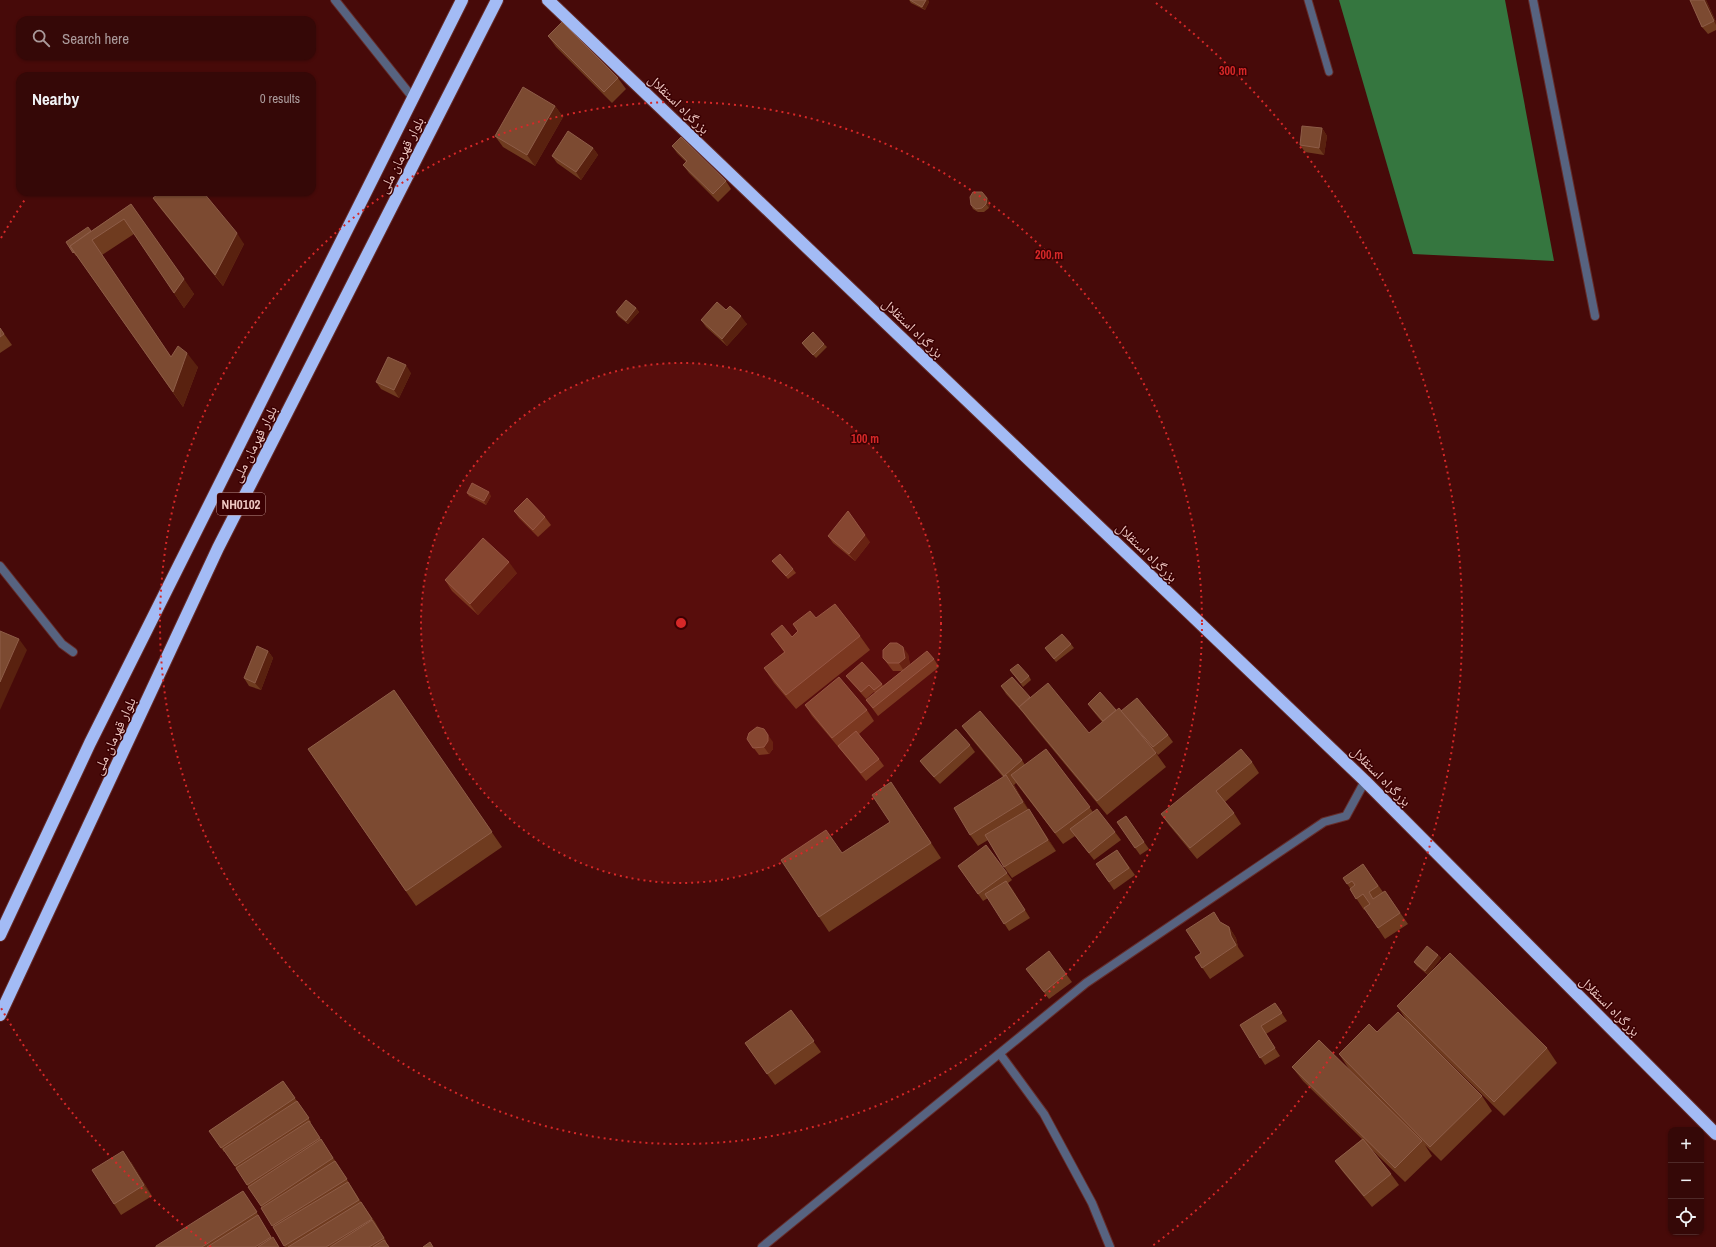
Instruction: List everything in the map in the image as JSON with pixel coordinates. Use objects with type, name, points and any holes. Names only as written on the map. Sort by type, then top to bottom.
[{"type":"highway","name":"بلوار قهرمان ملی","points":[[0,936],[90,743],[462,0]]},
{"type":"highway","name":"بلوار قهرمان ملی","points":[[0,1015],[218,548],[497,0]]},
{"type":"highway","name":"بزرگراه استقلال","points":[[548,0],[1365,781],[1716,1134]]},
{"type":"street","points":[[335,0],[413,98]]},
{"type":"street","points":[[1533,0],[1595,316]]},
{"type":"street","points":[[0,566],[62,644],[73,652]]},
{"type":"street","points":[[762,1247],[1086,983],[1324,822],[1346,816],[1365,781]]},
{"type":"street","points":[[1000,1054],[1044,1114],[1092,1203],[1110,1247]]},
{"type":"lane","points":[[1308,0],[1329,72]]},
{"type":"shaded area","points":[[1339,0],[1505,0],[1554,261],[1413,254]]},
{"type":"building","points":[[910,0],[926,0],[922,7]]},
{"type":"building","points":[[1690,0],[1704,0],[1714,21],[1702,27]]},
{"type":"building","points":[[562,22],[618,78],[604,92],[548,36]]},
{"type":"building","points":[[523,87],[555,106],[527,155],[495,136]]},
{"type":"building","points":[[1302,126],[1322,128],[1319,148],[1300,145]]},
{"type":"building","points":[[568,131],[593,148],[576,172],[552,156]]},
{"type":"building","points":[[681,137],[726,181],[713,194],[683,165],[687,161],[672,146]]},
{"type":"building","points":[[973,192],[982,192],[987,198],[986,204],[982,208],[976,209],[971,205],[970,197]]},
{"type":"building","points":[[156,196],[206,196],[237,233],[215,275],[153,198]]},
{"type":"building","points":[[131,204],[184,279],[174,293],[124,219],[92,240],[171,357],[178,346],[187,353],[173,392],[70,246]]},
{"type":"building","points":[[88,227],[91,231],[70,246],[74,252],[73,253],[66,242]]},
{"type":"building","points":[[626,300],[636,308],[626,321],[616,312]]},
{"type":"building","points":[[717,302],[726,310],[730,306],[741,316],[722,339],[701,320]]},
{"type":"building","points":[[0,328],[4,334],[0,337]]},
{"type":"building","points":[[813,332],[824,344],[813,355],[802,343]]},
{"type":"building","points":[[388,357],[406,365],[394,390],[376,382]]},
{"type":"building","points":[[472,483],[489,492],[484,501],[467,493]]},
{"type":"building","points":[[527,498],[545,517],[533,530],[514,511]]},
{"type":"building","points":[[848,511],[865,535],[849,554],[828,536]]},
{"type":"building","points":[[483,538],[509,562],[470,604],[445,580]]},
{"type":"building","points":[[780,554],[793,569],[786,576],[772,561]]},
{"type":"building","points":[[835,604],[860,636],[786,695],[764,668],[785,652],[771,634],[782,625],[792,637],[798,631],[793,624],[810,611],[816,618]]},
{"type":"building","points":[[0,631],[19,639],[0,682]]},
{"type":"building","points":[[1062,634],[1071,644],[1054,659],[1045,648]]},
{"type":"building","points":[[890,643],[897,643],[903,647],[905,658],[899,663],[888,663],[883,658],[883,650]]},
{"type":"building","points":[[257,646],[268,651],[255,683],[244,678]]},
{"type":"building","points":[[927,651],[934,659],[873,708],[866,700]]},
{"type":"building","points":[[862,662],[882,684],[874,690],[869,685],[861,692],[846,676]]},
{"type":"building","points":[[1018,664],[1029,676],[1021,683],[1010,670]]},
{"type":"building","points":[[839,677],[867,710],[832,738],[805,705]]},
{"type":"building","points":[[1012,677],[1030,697],[1019,707],[1001,686]]},
{"type":"building","points":[[1048,683],[1089,733],[1119,708],[1156,753],[1097,801],[1019,707]]},
{"type":"building","points":[[394,690],[492,832],[406,891],[308,749]]},
{"type":"building","points":[[1100,692],[1116,710],[1103,721],[1088,704]]},
{"type":"building","points":[[1137,698],[1168,735],[1153,747],[1121,711]]},
{"type":"building","points":[[980,711],[1022,760],[1004,776],[962,726]]},
{"type":"building","points":[[757,727],[764,729],[768,735],[768,741],[764,747],[753,748],[747,739],[749,733]]},
{"type":"building","points":[[956,729],[970,745],[934,777],[920,761]]},
{"type":"building","points":[[856,731],[879,759],[861,773],[838,746]]},
{"type":"building","points":[[1046,749],[1090,807],[1055,833],[1011,775]]},
{"type":"building","points":[[1241,749],[1252,762],[1216,791],[1234,813],[1190,848],[1161,814]]},
{"type":"building","points":[[1006,775],[1023,802],[970,835],[954,808]]},
{"type":"building","points":[[891,782],[931,843],[819,917],[781,860],[826,830],[842,853],[890,822],[872,795]]},
{"type":"building","points":[[1029,809],[1048,840],[1004,867],[985,835]]},
{"type":"building","points":[[1097,809],[1115,832],[1089,853],[1070,829]]},
{"type":"building","points":[[1126,816],[1144,842],[1135,848],[1117,822]]},
{"type":"building","points":[[986,845],[1007,873],[978,894],[958,866]]},
{"type":"building","points":[[1117,850],[1129,868],[1109,882],[1096,864]]},
{"type":"building","points":[[1363,864],[1378,886],[1369,892],[1373,899],[1385,891],[1400,913],[1378,928],[1364,908],[1370,904],[1363,894],[1356,899],[1350,889],[1355,885],[1352,881],[1347,884],[1343,878]]},
{"type":"building","points":[[1006,881],[1025,910],[1004,924],[985,894]]},
{"type":"building","points":[[1214,912],[1220,922],[1229,927],[1231,936],[1236,945],[1202,968],[1195,957],[1201,953],[1186,930]]},
{"type":"building","points":[[1427,946],[1438,955],[1425,971],[1414,962]]},
{"type":"building","points":[[1049,951],[1066,974],[1044,992],[1026,969]]},
{"type":"building","points":[[1450,953],[1547,1048],[1494,1102],[1397,1006]]},
{"type":"building","points":[[1275,1003],[1282,1013],[1261,1026],[1275,1048],[1260,1058],[1240,1025]]},
{"type":"building","points":[[791,1010],[814,1041],[767,1074],[745,1043]]},
{"type":"building","points":[[1398,1012],[1482,1096],[1430,1147],[1339,1054],[1369,1024],[1377,1032]]},
{"type":"building","points":[[1319,1040],[1422,1141],[1395,1168],[1292,1067]]},
{"type":"building","points":[[283,1081],[295,1098],[221,1148],[209,1131]]},
{"type":"building","points":[[297,1101],[309,1118],[235,1166],[223,1149]]},
{"type":"building","points":[[309,1121],[320,1138],[247,1185],[236,1168]]},
{"type":"building","points":[[321,1139],[333,1158],[261,1206],[248,1187]]},
{"type":"building","points":[[1363,1139],[1391,1174],[1364,1196],[1335,1161]]},
{"type":"building","points":[[123,1151],[144,1185],[114,1204],[92,1170]]},
{"type":"building","points":[[335,1161],[347,1179],[272,1226],[261,1208]]},
{"type":"building","points":[[348,1182],[359,1200],[284,1246],[273,1227]]},
{"type":"building","points":[[243,1191],[257,1212],[202,1247],[156,1247],[156,1246]]},
{"type":"building","points":[[361,1202],[372,1219],[326,1247],[288,1247]]},
{"type":"building","points":[[258,1215],[271,1237],[255,1247],[207,1247]]},
{"type":"building","points":[[372,1220],[384,1238],[369,1247],[330,1247]]},
{"type":"building","points":[[273,1237],[279,1247],[258,1247]]},
{"type":"building","points":[[384,1240],[389,1247],[373,1247]]},
{"type":"building","points":[[430,1242],[433,1247],[423,1247]]}]
